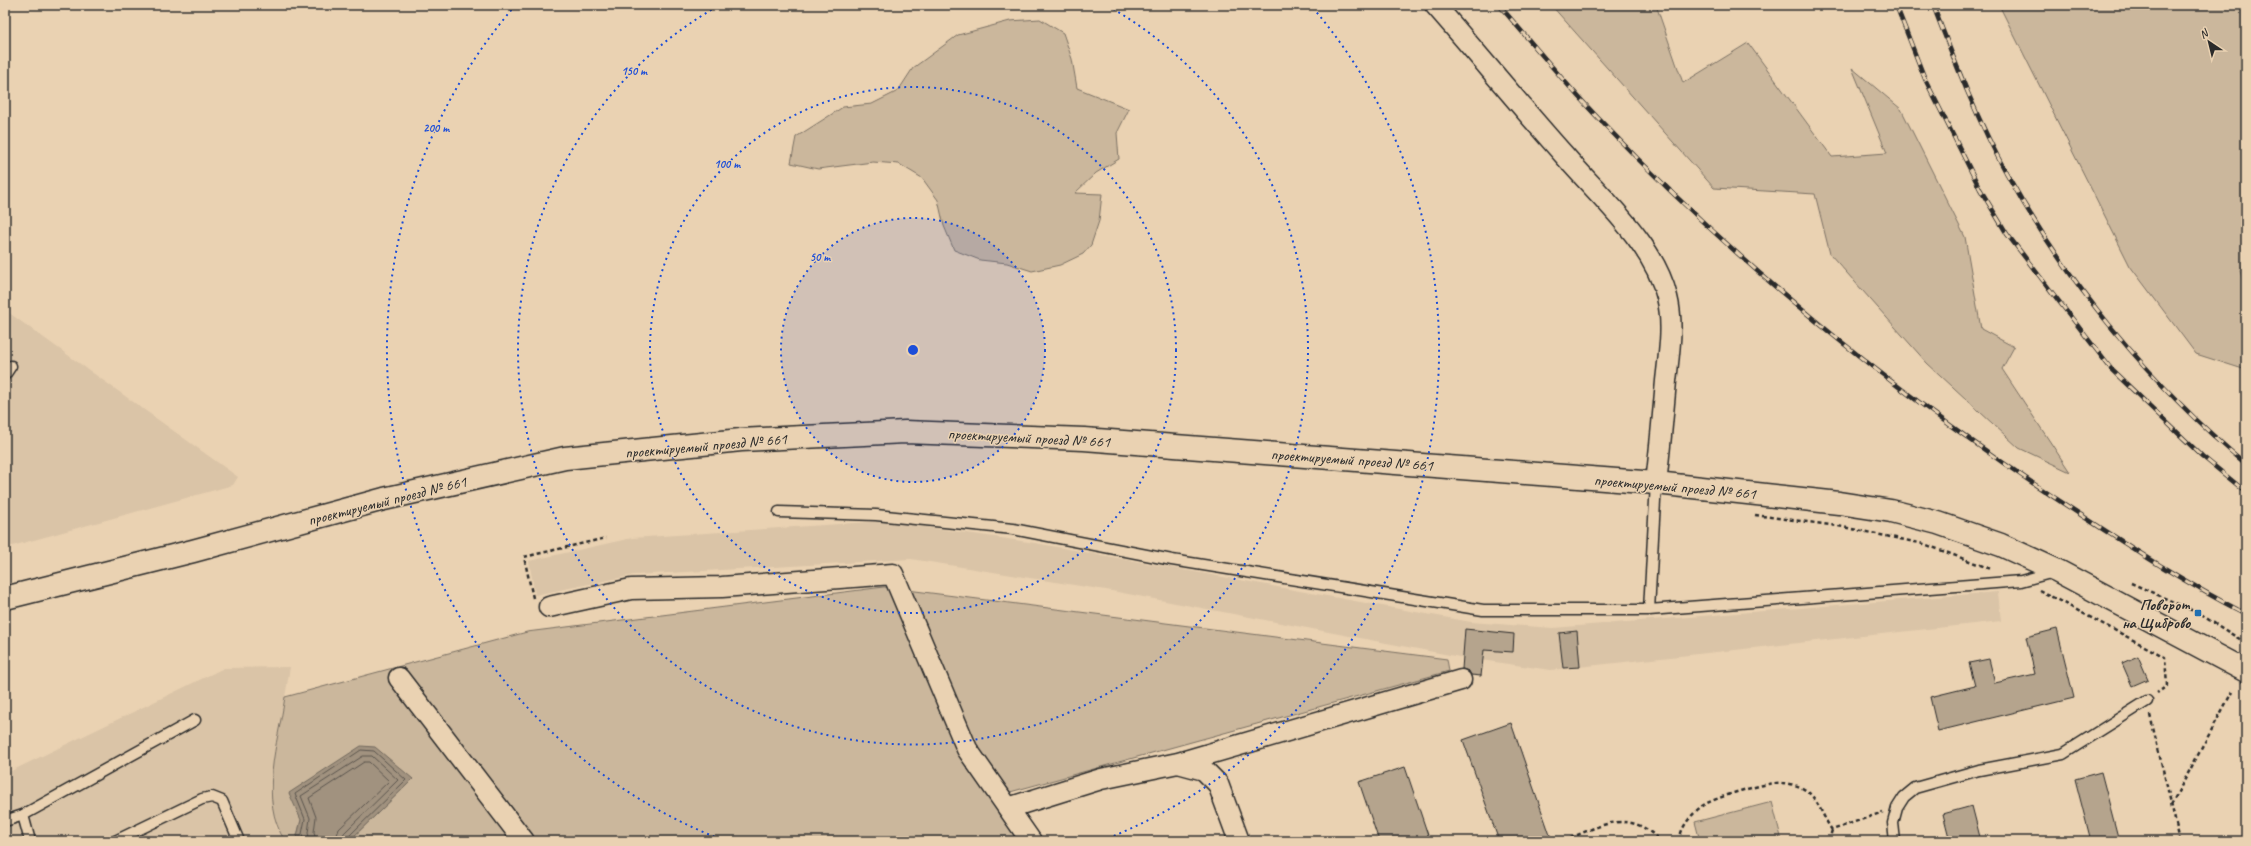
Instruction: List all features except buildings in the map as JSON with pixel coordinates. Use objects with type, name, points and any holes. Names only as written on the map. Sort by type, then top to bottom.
[{"type":"main road","name":"проектируемый проезд № 661","points":[[5,598],[193,551],[384,500],[565,458],[741,440],[905,432],[1084,439],[1656,483],[1839,503],[1891,511],[1938,524],[2001,545],[2058,571],[2246,671]]},
{"type":"street","points":[[1435,5],[1565,157],[1614,210],[1648,255],[1659,273],[1667,297],[1670,326],[1656,483]]},
{"type":"street","points":[[549,607],[631,589],[722,586],[893,574],[967,749],[1031,841]]},
{"type":"street","points":[[399,678],[524,841]]},
{"type":"street","points":[[1008,808],[1101,779],[1178,763],[1461,680]]},
{"type":"street","points":[[1178,763],[1204,770],[1218,784],[1239,841]]},
{"type":"lane","points":[[5,375],[11,366]]},
{"type":"lane","points":[[1649,610],[1656,483]]},
{"type":"lane","points":[[779,512],[876,515],[1013,529],[1172,560],[1483,610],[1649,610],[2021,581],[2058,571]]},
{"type":"lane","points":[[1895,841],[1894,823],[1897,808],[1904,797],[1915,788],[1929,782],[1979,770],[2063,754],[2083,743],[2111,722],[2147,701]]},
{"type":"lane","points":[[5,821],[23,815],[195,720]]},
{"type":"lane","points":[[115,841],[181,808],[202,799],[212,797],[222,801],[239,841]]},
{"type":"lane","points":[[23,815],[30,841]]},
{"type":"path","points":[[1753,515],[1838,526],[1924,544],[1993,570]]},
{"type":"path","points":[[549,607],[535,607],[524,557],[606,538]]},
{"type":"path","points":[[2021,581],[2165,657],[2167,686],[2147,701],[2180,841]]},
{"type":"path","points":[[2131,583],[2198,613],[2246,643]]},
{"type":"path","points":[[2171,805],[2232,692]]},
{"type":"path","points":[[1680,841],[1680,837],[1687,821],[1703,805],[1758,786],[1781,782],[1800,787],[1815,798],[1824,820],[1832,830]]},
{"type":"path","points":[[1832,830],[1897,808]]},
{"type":"path","points":[[1564,841],[1616,821],[1632,821],[1650,831],[1660,841]]},
{"type":"path","points":[[1828,841],[1832,830]]},
{"type":"shaded area","points":[[1551,5],[1656,5],[1683,83],[1748,43],[1832,157],[1887,153],[1852,68],[1901,109],[1965,237],[1981,329],[2014,347],[2002,369],[2070,472],[2019,448],[1927,363],[1830,254],[1815,194],[1714,188]]},
{"type":"shaded area","points":[[1999,5],[2246,5],[2246,259],[2240,271],[2246,290],[2246,370],[2196,354],[2130,266]]},
{"type":"shaded area","points":[[1040,19],[1063,33],[1072,59],[1077,88],[1129,109],[1117,133],[1119,159],[1096,173],[1075,193],[1102,194],[1099,221],[1091,245],[1083,254],[1060,265],[1032,271],[1007,263],[980,260],[954,250],[944,226],[938,200],[922,178],[899,164],[873,162],[818,169],[791,163],[796,137],[843,107],[872,104],[898,91],[913,68],[958,35],[1010,21]]},
{"type":"shaded area","points":[[5,310],[238,477],[233,485],[5,548]]},
{"type":"shaded area","points":[[885,521],[1035,543],[1471,622],[1553,628],[1998,592],[2001,621],[1551,670],[1460,657],[1112,591],[911,559],[634,575],[535,595],[529,561],[632,538]]},
{"type":"shaded area","points":[[884,587],[1447,659],[1449,671],[992,797],[1017,841],[349,841],[413,779],[301,820],[297,836],[302,841],[285,841],[277,825],[271,789],[272,770],[285,697],[527,632]]},
{"type":"shaded area","points":[[290,667],[270,788],[276,827],[285,841],[5,841],[5,774],[224,668]]},
{"type":"shaded area","points":[[1772,802],[1782,841],[1700,841],[1695,822]]},
{"type":"water","points":[[361,746],[375,747],[413,779],[349,841],[302,841],[297,836],[301,820],[289,793]]},
{"type":"railway","points":[[1499,5],[1576,94],[1656,177],[1711,230],[1827,330],[1887,378],[2011,468],[2159,565],[2246,614]]},
{"type":"railway","points":[[1896,5],[1925,79],[1980,189],[2007,234],[2112,370],[2202,456],[2246,492]]},
{"type":"railway","points":[[1933,5],[1967,91],[1996,154],[2030,214],[2056,253],[2113,330],[2145,366],[2211,434],[2246,464]]},
{"type":"place","name":"Поворот на Щиброво","points":[[2198,613]]}]
